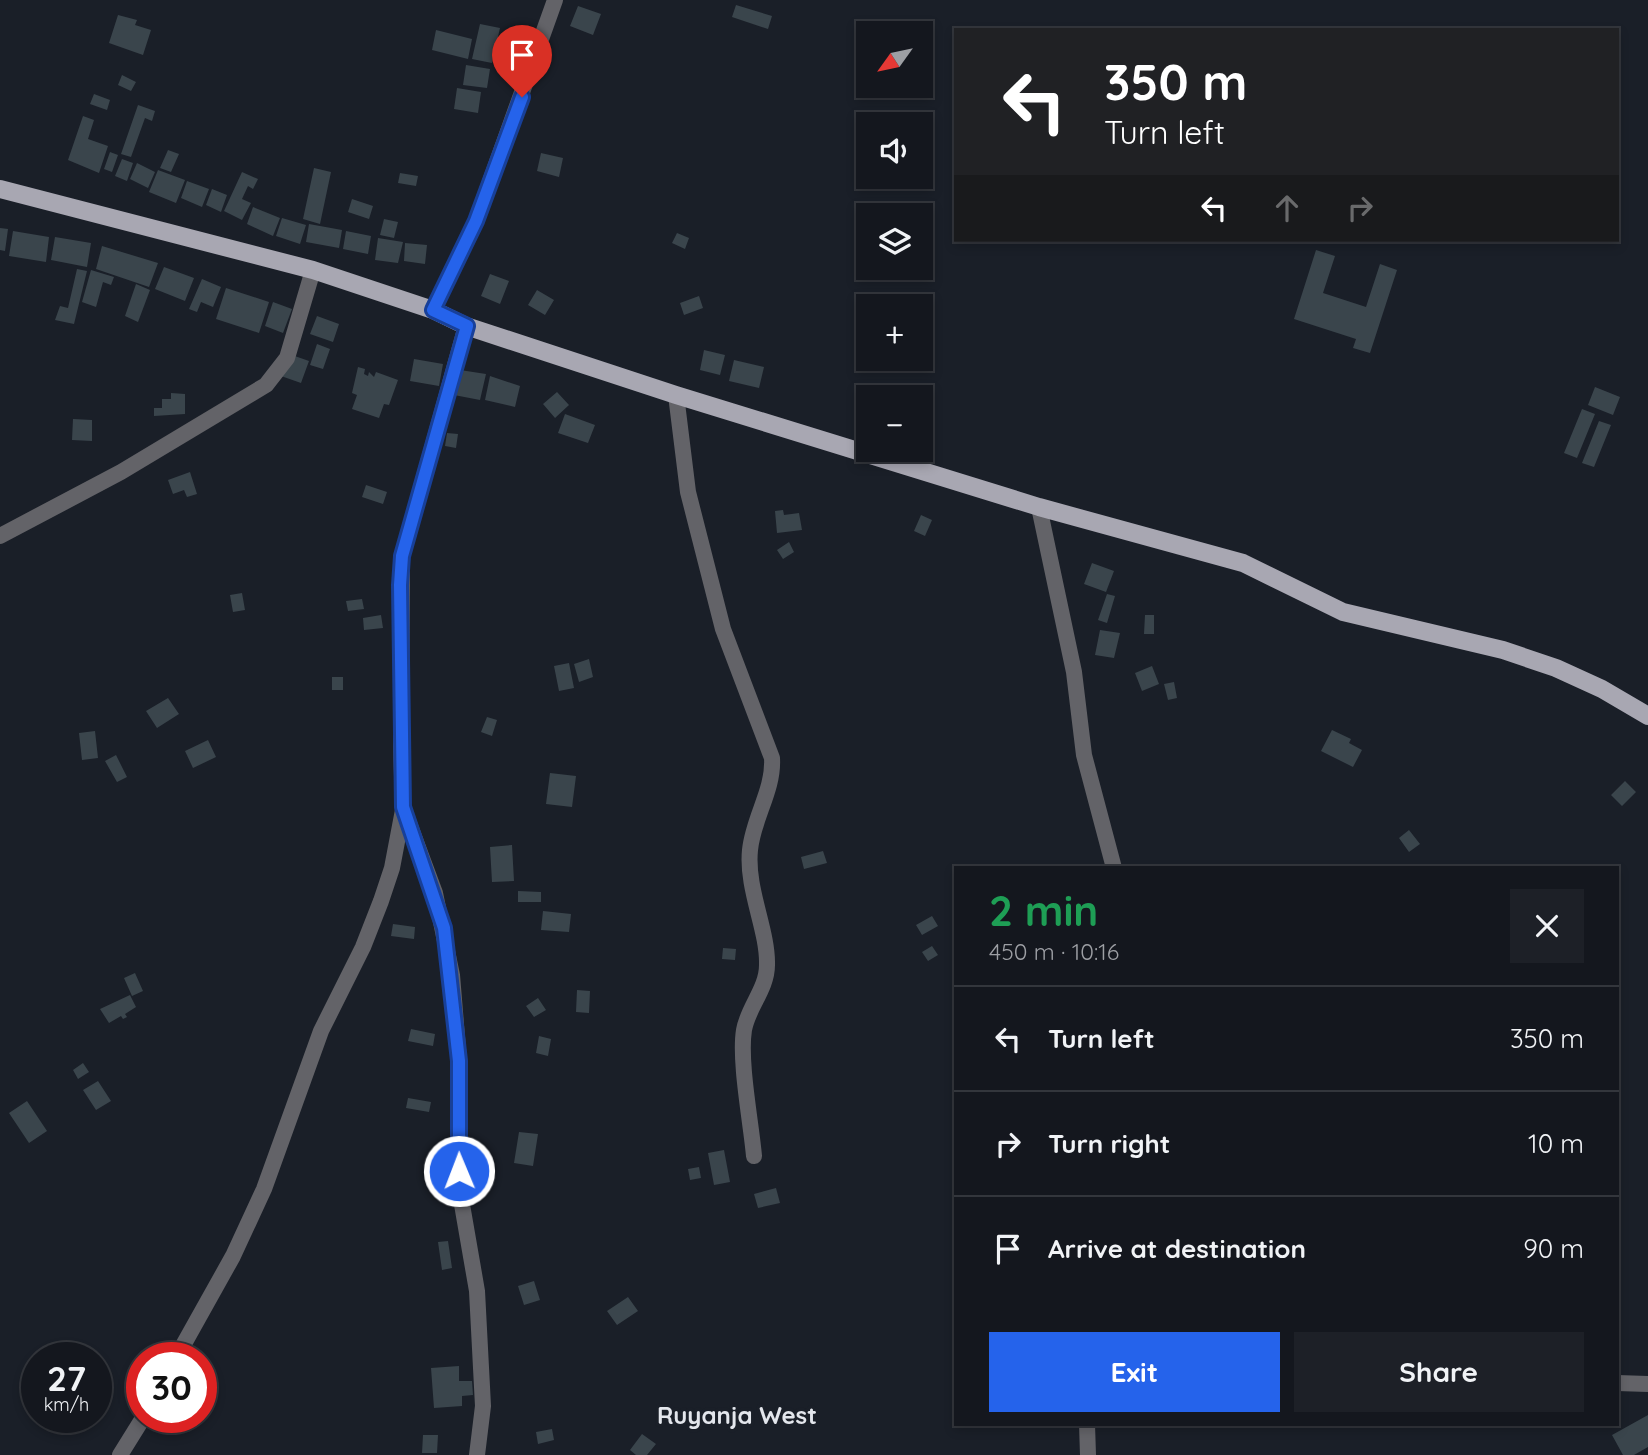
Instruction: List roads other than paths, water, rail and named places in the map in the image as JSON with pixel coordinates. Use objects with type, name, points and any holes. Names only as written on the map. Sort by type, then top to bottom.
[{"type":"main road","points":[[0,189],[313,270],[433,310],[467,326],[676,395],[1039,507],[1243,563],[1343,612],[1503,650],[1556,668],[1602,689],[1648,716]]},
{"type":"street","points":[[433,310],[476,221],[555,0]]},
{"type":"street","points":[[0,536],[121,472],[266,385],[287,358],[313,270]]},
{"type":"street","points":[[185,1342],[233,1256],[264,1189],[321,1031],[363,947],[392,868],[403,807],[402,556],[467,326]]},
{"type":"street","points":[[676,395],[688,492],[723,629],[772,758],[773,774],[754,826],[750,851],[751,885],[768,963],[761,991],[745,1025],[742,1044],[754,1156]]},
{"type":"street","points":[[1039,507],[1074,672],[1084,755],[1113,866]]},
{"type":"street","points":[[403,807],[435,893],[452,975],[459,1061],[460,1193],[478,1317],[483,1406],[477,1455]]},
{"type":"street","points":[[1619,1383],[1648,1384]]},
{"type":"street","points":[[1087,1426],[1088,1455]]},
{"type":"street","points":[[120,1455],[133,1433]]},
{"type":"district","name":"Ruyanja West","points":[[737,1416]]}]
